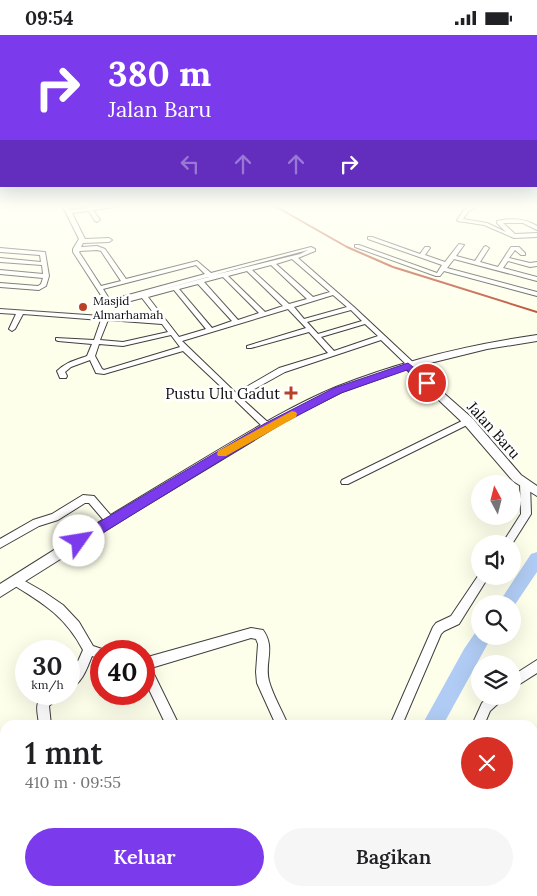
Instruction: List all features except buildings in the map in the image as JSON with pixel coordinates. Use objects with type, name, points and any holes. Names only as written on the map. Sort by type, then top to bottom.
[{"type":"street","points":[[78,245],[76,252],[108,303]]},
{"type":"street","points":[[390,245],[445,266],[536,291]]},
{"type":"street","points":[[445,266],[454,257],[458,245]]},
{"type":"street","points":[[357,246],[435,275],[440,274],[458,245]]},
{"type":"street","points":[[500,269],[514,247],[523,254]]},
{"type":"street","points":[[76,249],[97,248],[103,250],[125,282]]},
{"type":"street","points":[[309,248],[313,250],[200,282],[108,303],[309,248]]},
{"type":"street","points":[[421,256],[427,248]]},
{"type":"street","points":[[476,263],[486,248]]},
{"type":"street","points":[[0,250],[42,251],[46,276],[44,285],[39,288],[0,285]]},
{"type":"street","points":[[293,257],[352,308],[410,365]]},
{"type":"street","points":[[454,257],[537,279]]},
{"type":"street","points":[[506,259],[530,265],[537,264]]},
{"type":"street","points":[[0,260],[45,264]]},
{"type":"street","points":[[99,288],[197,263],[211,276]]},
{"type":"street","points":[[272,263],[312,300]]},
{"type":"street","points":[[248,269],[304,321],[332,353]]},
{"type":"street","points":[[0,272],[46,276]]},
{"type":"street","points":[[224,275],[264,314]]},
{"type":"street","points":[[200,282],[237,323]]},
{"type":"street","points":[[175,288],[210,331]]},
{"type":"street","points":[[176,340],[334,293]]},
{"type":"street","points":[[144,296],[184,349],[268,427]]},
{"type":"street","points":[[304,321],[352,308]]},
{"type":"street","points":[[0,311],[164,322]]},
{"type":"street","points":[[12,329],[20,313]]},
{"type":"street","points":[[105,319],[95,342],[92,357],[98,371],[104,372],[184,349]]},
{"type":"street","points":[[317,336],[366,322]]},
{"type":"street","points":[[249,347],[310,329]]},
{"type":"street","points":[[58,339],[123,344],[172,333]]},
{"type":"street","points":[[234,397],[277,372],[382,337]]},
{"type":"street","points":[[0,591],[110,521],[268,427],[338,391],[410,365],[488,345],[537,338]]},
{"type":"street","points":[[64,376],[61,371],[64,366],[92,357]]},
{"type":"street","name":"Jalan Baru","points":[[410,365],[468,421],[517,478],[537,492]]},
{"type":"street","points":[[344,482],[468,421]]},
{"type":"street","points":[[513,535],[526,514],[525,484]]},
{"type":"street","points":[[0,544],[36,523],[55,517],[84,499],[92,499],[110,521]]},
{"type":"street","points":[[16,581],[66,614],[74,622],[89,650],[80,670]]},
{"type":"street","points":[[398,720],[437,631],[440,627],[455,620],[478,585]]},
{"type":"street","points":[[155,663],[251,633],[259,634],[263,639],[264,648],[262,677],[280,720]]},
{"type":"street","points":[[521,677],[537,666]]},
{"type":"street","points":[[155,688],[171,720]]},
{"type":"street","points":[[43,705],[45,720]]},
{"type":"street","points":[[480,720],[488,705]]},
{"type":"waterway","points":[[512,595],[537,559]]},
{"type":"waterway","points":[[435,720],[477,645]]},
{"type":"railway","points":[[344,245],[393,267],[537,312]]},
{"type":"slow traffic","points":[[222,454],[292,414]]},
{"type":"place","name":"Masjid Almarhamah","points":[[83,307]]},
{"type":"place","name":"Pustu Ulu Gadut","points":[[291,393]]},
{"type":"route","points":[[79,541],[268,427],[338,391],[372,377],[408,366],[427,383]]}]
